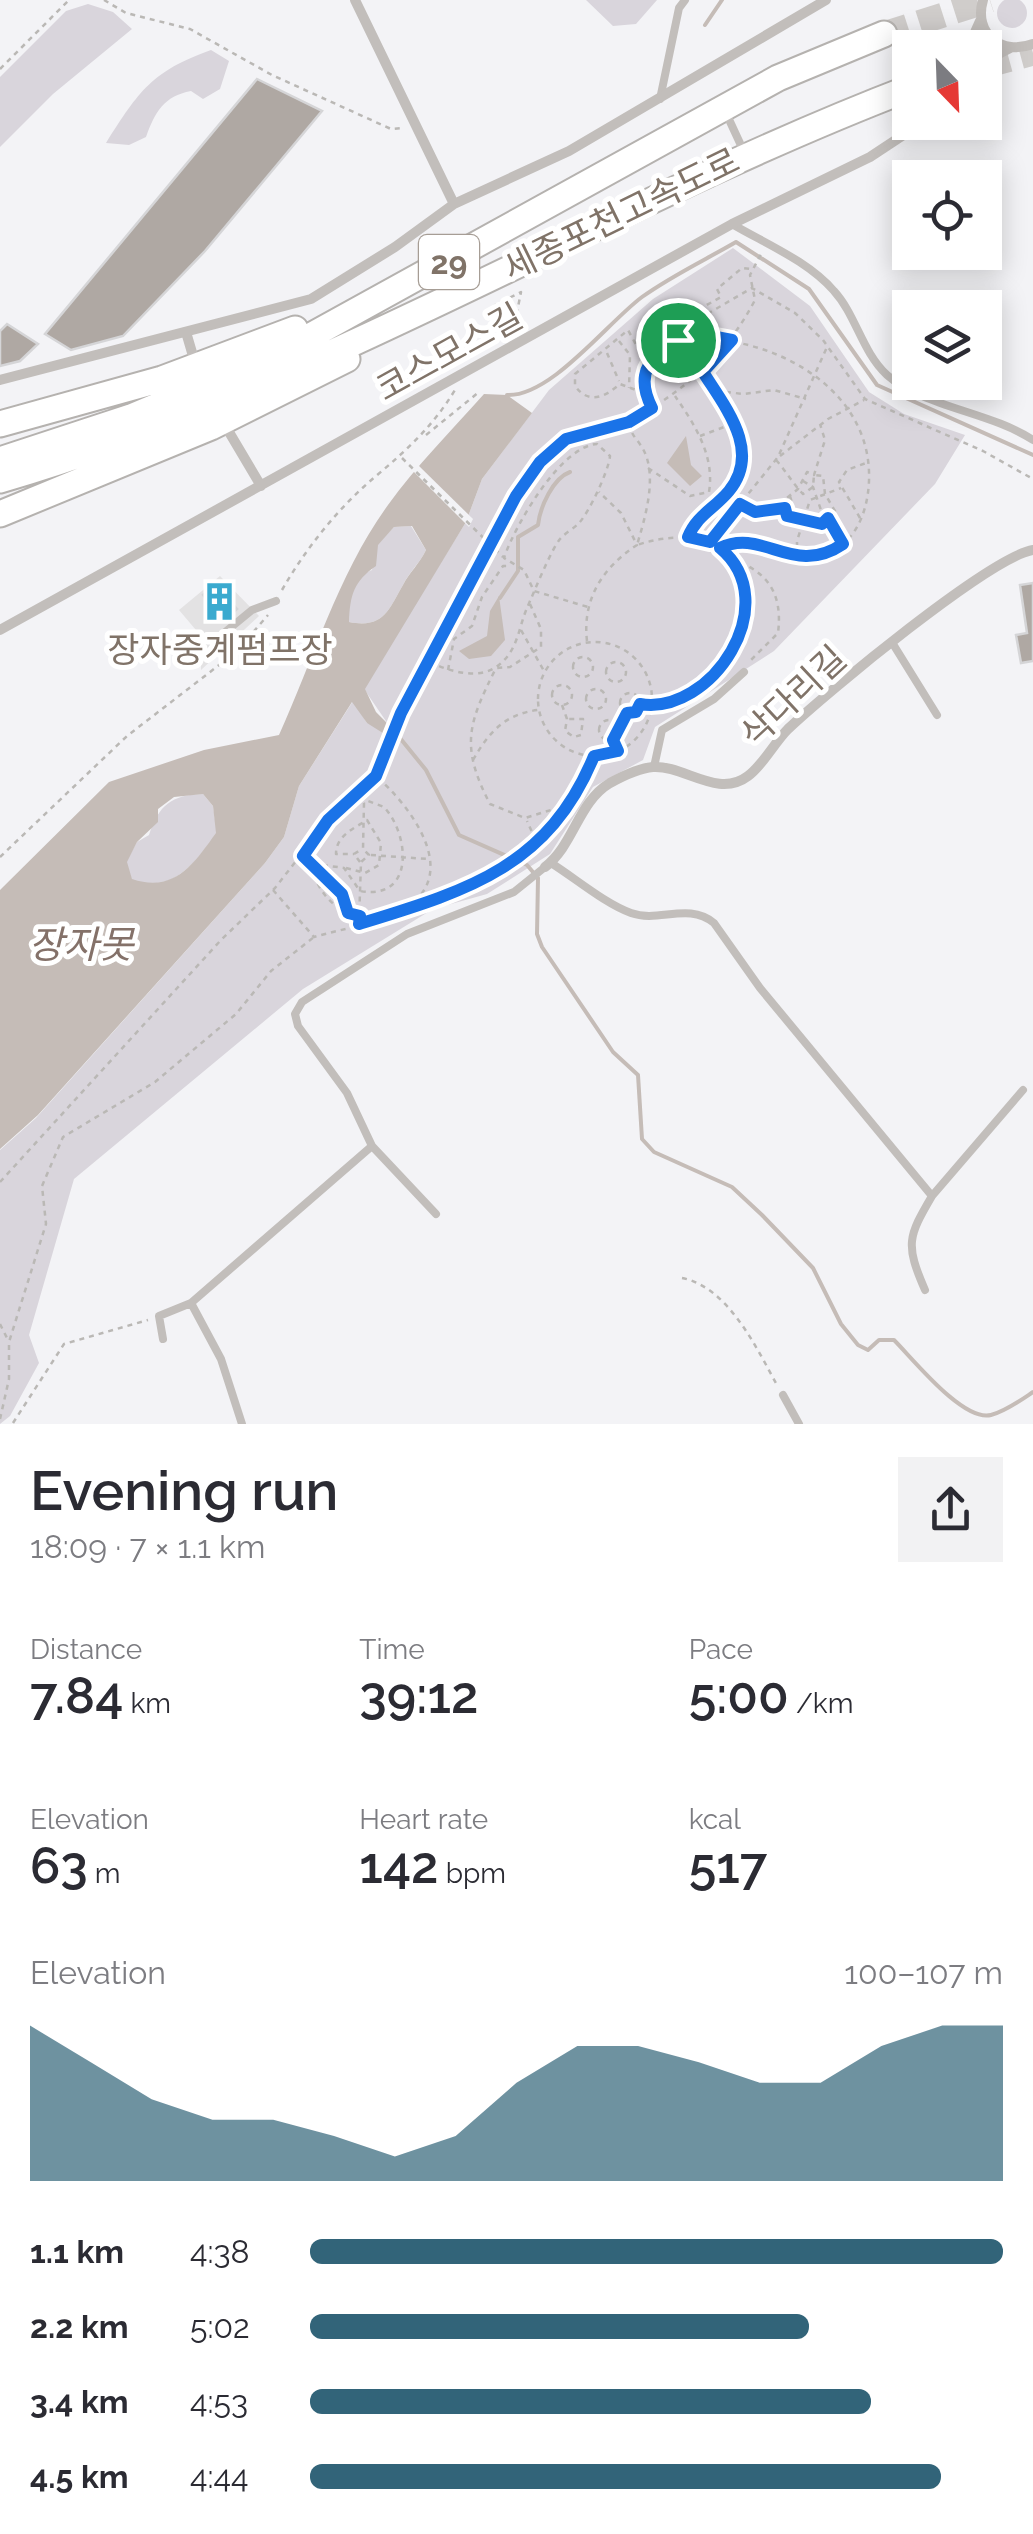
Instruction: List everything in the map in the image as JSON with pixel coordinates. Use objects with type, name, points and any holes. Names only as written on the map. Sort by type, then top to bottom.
[{"type":"highway","name":"세종포천고속도로","points":[[0,460],[131,417],[254,366],[459,257],[778,78],[884,34]]},
{"type":"highway","name":"세종포천고속도로","points":[[0,480],[158,429],[745,154],[892,95]]},
{"type":"highway","points":[[0,424],[204,365],[459,257]]},
{"type":"highway","points":[[0,514],[211,428],[299,385],[470,286]]},
{"type":"street","points":[[355,0],[454,204]]},
{"type":"street","points":[[0,380],[311,299],[395,247],[454,204],[570,150],[826,0]]},
{"type":"street","points":[[968,0],[981,10],[990,38],[1010,48]]},
{"type":"street","points":[[1002,52],[1033,44]]},
{"type":"street","name":"코스모스길","points":[[0,630],[732,224],[870,158],[897,140]]},
{"type":"street","points":[[186,332],[193,356]]},
{"type":"street","points":[[228,432],[261,486]]},
{"type":"street","name":"삭다리길","points":[[654,767],[718,784],[748,776],[786,731],[893,644],[996,564],[1033,550]]},
{"type":"street","points":[[548,864],[594,795],[610,783],[654,767]]},
{"type":"lane","points":[[660,99],[685,0]]},
{"type":"lane","points":[[724,108],[745,154]]},
{"type":"lane","points":[[732,224],[805,266],[836,292],[868,350],[887,375],[909,389],[1012,426],[1033,440]]},
{"type":"lane","points":[[224,634],[252,610],[276,601]]},
{"type":"lane","points":[[893,644],[937,716]]},
{"type":"lane","points":[[654,767],[662,730],[714,700],[741,670]]},
{"type":"lane","points":[[436,1214],[372,1146],[347,1093],[298,1026],[296,1014],[302,1002],[407,934],[514,892],[548,864],[633,914],[705,915],[760,988],[932,1196]]},
{"type":"lane","points":[[924,1290],[914,1266],[910,1234],[932,1196],[1022,1090]]},
{"type":"lane","points":[[163,1339],[159,1316],[192,1303],[372,1146]]},
{"type":"lane","points":[[192,1303],[222,1359],[242,1424]]},
{"type":"lane","points":[[783,1396],[799,1424]]},
{"type":"path","points":[[0,69],[69,0]]},
{"type":"path","points":[[104,0],[126,13],[190,30],[272,75],[391,129],[416,127]]},
{"type":"path","points":[[0,1182],[221,940],[273,890],[328,820],[376,776],[401,713],[540,462],[566,439],[629,422],[703,372],[732,340],[755,300],[753,269],[762,252]]},
{"type":"path","points":[[636,345],[721,298],[716,289],[742,268],[753,269]]},
{"type":"path","points":[[517,287],[521,292],[517,312]]},
{"type":"path","points":[[648,367],[718,305],[752,288]]},
{"type":"path","points":[[752,288],[795,313],[827,346],[865,400],[983,451],[1033,478]]},
{"type":"path","points":[[509,342],[495,306],[521,292]]},
{"type":"path","points":[[672,325],[680,338]]},
{"type":"path","points":[[620,384],[598,398],[586,397],[575,386],[580,365],[606,352],[628,330],[648,367],[645,394],[652,408]]},
{"type":"path","points":[[680,338],[732,340],[768,350],[816,378],[846,410],[867,463],[869,486],[861,519],[843,544],[826,554],[797,558],[742,542],[720,548]]},
{"type":"path","points":[[618,340],[630,355],[628,388]]},
{"type":"path","points":[[777,459],[807,400],[827,346]]},
{"type":"path","points":[[606,352],[620,384],[645,394]]},
{"type":"path","points":[[688,537],[702,513],[720,500],[738,478],[742,461],[735,424],[703,372]]},
{"type":"path","points":[[423,437],[463,376]]},
{"type":"path","points":[[715,391],[774,390],[807,400]]},
{"type":"path","points":[[0,856],[126,736],[236,652],[267,616],[303,554],[374,478],[479,392]]},
{"type":"path","points":[[674,395],[699,436],[713,470],[709,492]]},
{"type":"path","points":[[710,542],[777,459],[820,424],[865,400]]},
{"type":"path","points":[[587,644],[588,607],[598,582],[637,544],[647,511],[644,450],[631,437],[629,422]]},
{"type":"path","points":[[699,436],[735,424]]},
{"type":"path","points":[[804,494],[812,486],[825,440],[820,424]]},
{"type":"path","points":[[504,558],[525,512],[578,447],[597,444],[610,456],[605,481],[581,522],[557,543],[534,590],[516,646],[496,668],[474,711],[469,732],[472,761],[490,804],[526,818],[568,805]]},
{"type":"path","points":[[401,457],[510,564],[524,570],[534,590],[588,607]]},
{"type":"path","points":[[777,459],[810,500]]},
{"type":"path","points":[[861,519],[841,488],[843,473],[867,463]]},
{"type":"path","points":[[646,467],[690,496],[709,492],[720,500]]},
{"type":"path","points":[[807,472],[814,475],[823,476],[825,494],[835,510],[822,524],[806,517],[787,516],[782,500],[798,489],[807,472]]},
{"type":"path","points":[[802,481],[812,486],[843,544]]},
{"type":"path","points":[[810,500],[841,488]]},
{"type":"path","points":[[598,491],[621,513],[637,544]]},
{"type":"path","points":[[790,495],[796,517]]},
{"type":"path","points":[[797,558],[810,500]]},
{"type":"path","points":[[740,504],[755,512],[785,508]]},
{"type":"path","points":[[637,544],[688,537],[710,542],[731,559],[745,592],[744,626],[735,648],[711,676],[652,706],[640,704]]},
{"type":"path","points":[[731,559],[750,565],[769,582],[776,594],[780,618],[769,646],[741,670]]},
{"type":"path","points":[[448,670],[454,639],[472,626],[482,596],[503,566],[510,564]]},
{"type":"path","points":[[429,661],[448,670],[476,673],[510,667],[534,653],[543,638],[530,603]]},
{"type":"path","points":[[520,629],[545,672]]},
{"type":"path","points":[[614,645],[644,669],[652,706],[637,739],[618,751],[594,756],[562,745],[544,725],[539,693],[545,672],[574,647],[614,645]]},
{"type":"path","points":[[574,647],[578,658]]},
{"type":"path","points":[[623,664],[630,654]]},
{"type":"path","points":[[578,658],[588,658],[593,666]]},
{"type":"path","points":[[574,673],[572,666],[578,658]]},
{"type":"path","points":[[593,666],[623,664],[630,692],[638,696],[636,712],[627,713],[613,740]]},
{"type":"path","points":[[586,678],[593,666]]},
{"type":"path","points":[[607,667],[610,680]]},
{"type":"path","points":[[574,673],[586,678],[591,690]]},
{"type":"path","points":[[552,694],[574,673]]},
{"type":"path","points":[[585,697],[591,690],[601,690],[610,680],[624,679]]},
{"type":"path","points":[[565,685],[572,696]]},
{"type":"path","points":[[601,690],[606,700]]},
{"type":"path","points":[[620,702],[630,692]]},
{"type":"path","points":[[539,693],[552,694],[562,706],[568,718],[564,728],[568,735]]},
{"type":"path","points":[[562,706],[572,696],[585,697]]},
{"type":"path","points":[[585,697],[590,708]]},
{"type":"path","points":[[606,700],[620,702],[627,713]]},
{"type":"path","points":[[600,709],[606,700]]},
{"type":"path","points":[[590,708],[600,709]]},
{"type":"path","points":[[584,731],[582,718],[590,708]]},
{"type":"path","points":[[600,709],[605,720],[618,725]]},
{"type":"path","points":[[472,761],[495,728],[523,712],[540,710]]},
{"type":"path","points":[[568,718],[582,718]]},
{"type":"path","points":[[599,734],[605,720]]},
{"type":"path","points":[[562,745],[568,735],[584,731],[613,740],[618,751]]},
{"type":"path","points":[[0,1419],[9,1379],[9,1342],[46,1224],[42,1186],[66,1134],[155,1082],[236,1014],[270,971],[314,938],[481,881],[512,864],[568,805],[594,756]]},
{"type":"path","points":[[376,776],[404,801],[415,817],[429,859],[425,889],[413,903]]},
{"type":"path","points":[[344,868],[360,891],[375,893],[391,886],[402,872],[404,857],[395,820],[378,802],[364,799],[358,793]]},
{"type":"path","points":[[364,799],[363,848],[369,855],[429,859]]},
{"type":"path","points":[[526,818],[536,841]]},
{"type":"path","points":[[303,856],[316,864],[361,871],[376,869],[382,856],[378,832],[368,820],[336,846],[336,854],[354,854],[363,848]]},
{"type":"path","points":[[354,854],[361,862],[359,924]]},
{"type":"path","points":[[361,862],[369,855]]},
{"type":"path","points":[[316,864],[314,870],[330,901],[360,916]]},
{"type":"path","points":[[314,870],[340,893],[348,913]]},
{"type":"path","points":[[273,890],[314,938]]},
{"type":"path","points":[[330,901],[340,893]]},
{"type":"path","points":[[53,1124],[66,1134]]},
{"type":"path","points":[[682,1278],[708,1286],[763,1358],[783,1396]]},
{"type":"path","points":[[13,1423],[64,1344],[114,1333],[159,1316]]},
{"type":"path","points":[[0,1324],[9,1342]]},
{"type":"shaded area","points":[[1006,-1],[1018,-1],[1026,7],[1026,19],[1018,27],[1006,27],[998,19],[998,7]]},
{"type":"shaded area","points":[[586,0],[657,0],[636,24],[613,26]]},
{"type":"shaded area","points":[[88,4],[113,12],[132,29],[53,94],[0,147],[0,77],[66,11]]},
{"type":"shaded area","points":[[211,50],[229,61],[220,89],[203,99],[191,91],[174,97],[157,113],[146,137],[129,145],[106,143],[149,85],[174,66]]},
{"type":"shaded area","points":[[733,248],[810,306],[869,392],[904,414],[965,435],[935,484],[774,651],[655,727],[643,760],[593,787],[550,854],[487,894],[433,909],[303,989],[74,1179],[29,1335],[39,1363],[10,1416],[0,1424],[0,1150],[36,1118],[265,863],[284,837],[299,786],[353,701],[367,723],[390,727],[364,689],[466,522],[482,479],[549,390],[653,299]]},
{"type":"shaded area","points":[[411,526],[426,550],[389,609],[370,623],[349,622],[349,598],[360,575],[372,570],[377,545],[394,527]]},
{"type":"shaded area","points":[[220,576],[259,616],[201,670],[201,636],[179,610]]},
{"type":"shaded area","points":[[203,794],[213,806],[217,833],[200,856],[181,873],[160,883],[132,880],[126,862],[137,842],[149,835],[162,809],[182,797]]},
{"type":"water","name":"장자못","points":[[484,394],[507,395],[532,413],[482,479],[466,522],[365,689],[376,712],[391,727],[386,735],[367,723],[352,702],[299,786],[284,837],[265,863],[38,1115],[0,1149],[0,890],[109,782],[204,750],[279,735],[341,588],[370,532],[410,476]],"holes":[[[412,526],[426,550],[389,609],[370,623],[349,622],[355,590],[376,566],[378,545],[394,527]],[[203,794],[213,806],[216,833],[199,856],[171,879],[132,879],[127,862],[137,842],[158,822],[158,809],[174,797]]]},
{"type":"water","points":[[686,436],[691,465],[702,476],[690,486],[667,463]]},
{"type":"water","points":[[499,596],[505,640],[491,656],[469,659],[459,651],[487,636],[490,611]]},
{"type":"pier","points":[[417,464],[473,519],[469,527],[412,470]]},
{"type":"building","points":[[257,79],[322,111],[205,251],[123,336],[71,350],[45,334]]},
{"type":"building","points":[[7,324],[38,344],[20,361],[0,366],[0,331]]},
{"type":"building","points":[[1033,583],[1033,661],[1021,663],[1016,635],[1027,633],[1020,585]]},
{"type":"building","name":"장자중계펌프장","points":[[215,585],[237,609],[225,620],[203,595]]},
{"type":"waterway","points":[[705,25],[722,0]]},
{"type":"waterway","points":[[507,395],[542,384],[642,297],[736,242],[809,289],[877,385],[1033,455]]},
{"type":"waterway","points":[[500,598],[518,571],[518,537],[538,525],[548,494],[570,472]]},
{"type":"waterway","points":[[391,727],[426,770],[459,835],[527,865],[538,878],[537,934],[542,947],[613,1052],[638,1075],[642,1139],[654,1152],[732,1187],[762,1215],[813,1268],[841,1324],[858,1345],[868,1350],[879,1340],[894,1340],[953,1399],[980,1415],[1002,1411],[1033,1392]]},
{"type":"tunnel","points":[[884,34],[990,0]]},
{"type":"tunnel","points":[[1002,61],[1033,53]]},
{"type":"place","name":"장자중계펌프장","points":[[220,602]]},
{"type":"route","points":[[678,340],[732,340],[703,372],[734,421],[742,443],[738,478],[729,491],[702,513],[688,537],[710,542],[740,504],[755,512],[785,508],[787,516],[808,517],[822,524],[828,518],[843,544],[826,554],[792,558],[742,542],[720,548],[738,570],[746,606],[744,626],[723,667],[692,689],[660,704],[640,704],[636,712],[627,713],[613,740],[618,751],[594,756],[583,782],[554,826],[506,870],[359,924],[360,916],[348,913],[342,894],[314,870],[316,864],[303,856],[328,820],[376,776],[401,713],[516,496],[540,462],[566,439],[629,422],[652,408],[644,392],[645,376],[650,364],[678,340]]}]
